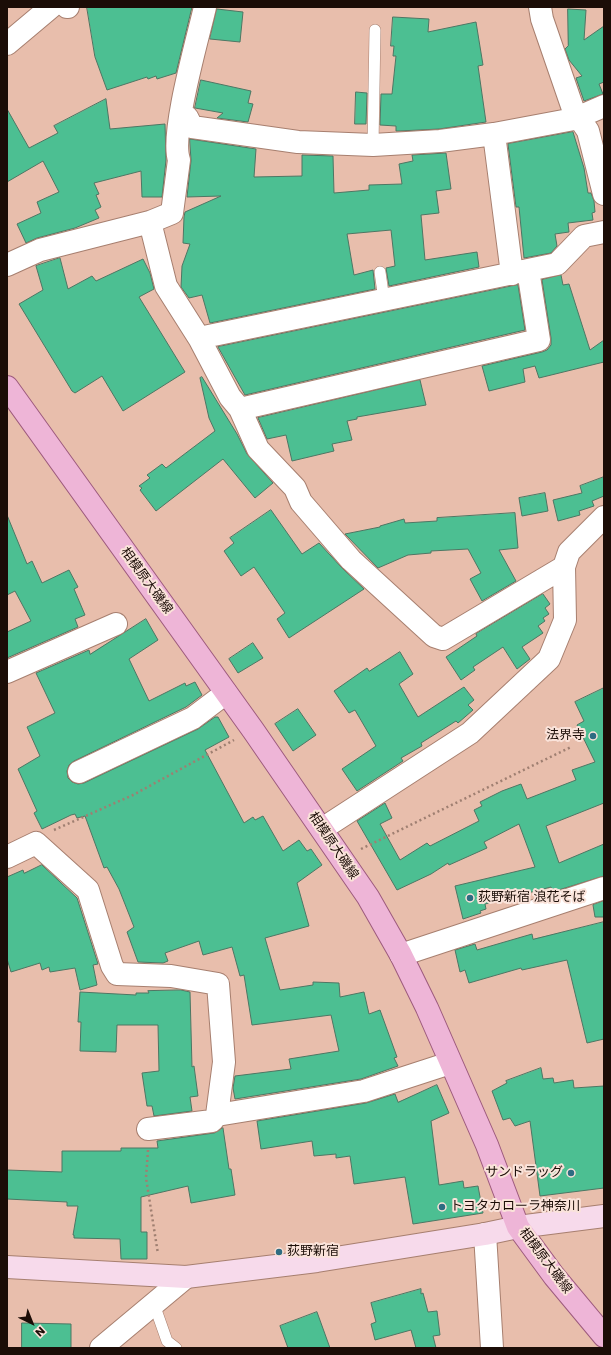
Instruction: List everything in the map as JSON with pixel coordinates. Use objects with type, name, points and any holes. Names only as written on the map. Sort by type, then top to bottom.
[{"type":"main road","name":"相模原大磯線","points":[[7,387],[253,730],[343,858],[368,897],[401,955],[427,1008],[450,1064],[487,1145],[518,1227],[554,1276],[604,1336]]},
{"type":"street","points":[[7,44],[51,7]]},
{"type":"street","points":[[7,265],[40,250],[150,222],[172,213],[179,160],[176,153],[180,114],[205,7]]},
{"type":"street","points":[[540,7],[542,19],[573,109],[580,116],[588,131],[604,194]]},
{"type":"street","points":[[180,114],[187,117],[192,127],[298,142],[373,145],[440,141],[494,134],[580,116],[604,106]]},
{"type":"street","points":[[240,409],[470,364],[539,340],[520,272],[494,134]]},
{"type":"street","points":[[150,222],[166,286],[199,338],[230,397],[240,409],[258,449],[294,488],[306,508],[351,560],[434,636],[443,638],[564,567]]},
{"type":"street","points":[[199,338],[557,264],[584,236],[604,232]]},
{"type":"street","points":[[322,829],[470,733],[549,659],[565,620],[564,567],[569,552],[604,517]]},
{"type":"street","points":[[7,672],[116,624]]},
{"type":"street","points":[[92,772],[193,718],[226,693]]},
{"type":"street","points":[[7,856],[36,843],[88,890],[112,966],[117,974],[171,976],[218,984],[224,1062],[217,1115],[212,1121],[148,1129]]},
{"type":"street","points":[[401,955],[604,888]]},
{"type":"street","points":[[217,1115],[364,1091],[450,1064]]},
{"type":"street","points":[[7,1267],[186,1277],[317,1261],[485,1234],[518,1227],[604,1216]]},
{"type":"street","points":[[485,1234],[492,1348]]},
{"type":"street","points":[[101,1348],[186,1277]]},
{"type":"lane","points":[[373,145],[375,30]]},
{"type":"lane","points":[[380,272],[384,300]]},
{"type":"lane","points":[[154,1304],[167,1341],[176,1348]]},
{"type":"path","points":[[36,843],[41,836],[133,795],[253,730]]},
{"type":"path","points":[[343,858],[571,747]]},
{"type":"path","points":[[148,1129],[146,1178],[162,1276]]},
{"type":"building","points":[[87,7],[192,7],[176,73],[157,79],[156,76],[148,79],[147,77],[107,90],[95,57]]},
{"type":"building","points":[[217,9],[243,12],[240,42],[210,39]]},
{"type":"building","points":[[568,9],[586,10],[584,40],[604,26],[604,82],[599,84],[603,94],[584,101],[576,78],[582,76],[569,60],[565,49],[568,46]]},
{"type":"building","points":[[393,17],[429,19],[428,32],[476,22],[483,65],[478,66],[486,122],[439,129],[399,131],[396,131],[396,126],[380,125],[381,94],[392,94],[396,56],[393,56],[394,46],[391,46]]},
{"type":"building","points":[[201,80],[251,91],[248,103],[253,104],[248,122],[217,118],[223,113],[195,108]]},
{"type":"building","points":[[356,92],[367,93],[366,124],[355,124]]},
{"type":"building","points":[[106,99],[110,129],[165,124],[166,160],[162,197],[142,197],[141,171],[94,183],[99,194],[96,195],[101,207],[95,210],[99,218],[75,228],[37,238],[26,243],[17,224],[41,213],[37,202],[59,192],[43,161],[7,182],[7,109],[29,148],[58,133],[54,126]]},
{"type":"building","points":[[573,132],[584,168],[588,193],[591,193],[594,201],[595,212],[592,213],[593,220],[568,223],[569,232],[555,234],[557,246],[551,253],[524,258],[519,207],[516,207],[508,144]]},
{"type":"building","points":[[190,139],[256,149],[254,177],[302,176],[302,155],[333,156],[334,193],[369,190],[369,185],[402,184],[399,164],[413,161],[412,155],[446,153],[451,189],[436,191],[439,213],[421,215],[425,260],[477,252],[479,267],[389,286],[386,268],[395,266],[391,230],[347,234],[354,275],[373,270],[375,289],[210,323],[202,295],[189,298],[181,287],[182,266],[190,244],[183,243],[185,212],[221,196],[187,197],[191,161]]},
{"type":"building","points":[[60,258],[68,289],[92,276],[96,281],[143,259],[150,273],[154,289],[139,297],[185,372],[123,411],[102,376],[75,393],[72,391],[19,304],[43,290],[36,266]]},
{"type":"building","points":[[561,275],[563,285],[569,284],[590,350],[604,340],[604,362],[539,378],[535,366],[523,369],[525,382],[489,391],[482,366],[542,352],[547,350],[551,345],[542,280]]},
{"type":"building","points":[[518,285],[525,330],[245,395],[218,347]]},
{"type":"building","points":[[202,377],[237,434],[247,454],[273,483],[255,498],[223,459],[156,511],[140,490],[142,488],[139,486],[150,478],[147,475],[162,464],[166,468],[215,431],[209,418],[200,378]]},
{"type":"building","points":[[420,380],[426,405],[357,417],[357,419],[347,421],[352,440],[332,444],[334,451],[292,461],[286,435],[267,439],[258,418]]},
{"type":"building","points":[[604,477],[604,496],[592,501],[594,506],[579,511],[580,515],[558,521],[553,500],[582,493],[580,486]]},
{"type":"building","points":[[545,493],[548,511],[522,516],[519,498]]},
{"type":"building","points":[[271,510],[302,554],[319,543],[364,589],[289,638],[277,619],[285,613],[254,567],[241,576],[224,551],[234,543],[230,538]]},
{"type":"building","points":[[515,513],[518,548],[499,550],[516,581],[482,601],[470,579],[481,573],[468,549],[431,551],[431,553],[408,555],[378,568],[345,534],[380,527],[404,519],[405,523],[437,521],[437,518]]},
{"type":"building","points":[[7,515],[27,564],[32,561],[42,583],[69,570],[78,587],[74,589],[85,615],[75,619],[78,627],[7,658],[7,632],[31,621],[15,591],[7,595]]},
{"type":"building","points":[[543,594],[550,604],[545,608],[549,614],[543,618],[545,621],[538,626],[543,633],[522,647],[530,659],[517,669],[503,647],[473,667],[475,670],[461,680],[446,657],[477,636],[476,634]]},
{"type":"building","points":[[146,619],[158,640],[129,659],[149,701],[185,683],[186,686],[195,682],[202,695],[186,707],[74,761],[69,765],[67,771],[68,778],[72,782],[78,784],[84,783],[198,729],[215,717],[218,717],[229,737],[205,750],[244,823],[253,817],[255,820],[263,816],[283,851],[299,840],[307,851],[311,849],[322,865],[297,883],[309,926],[265,938],[280,990],[313,985],[313,982],[339,983],[340,997],[364,992],[369,1014],[380,1010],[397,1057],[394,1058],[398,1066],[361,1079],[235,1099],[233,1088],[235,1076],[291,1069],[289,1059],[339,1051],[331,1015],[252,1025],[244,975],[240,976],[232,947],[203,955],[199,941],[165,953],[168,961],[163,963],[138,962],[127,932],[134,927],[119,889],[107,867],[104,868],[85,816],[77,818],[75,814],[71,815],[42,829],[34,813],[37,811],[18,769],[40,756],[27,727],[55,713],[36,673],[89,650],[90,654]]},
{"type":"building","points":[[253,643],[263,658],[238,673],[229,659]]},
{"type":"building","points":[[400,652],[413,674],[399,684],[418,717],[464,687],[474,700],[468,705],[473,710],[458,723],[456,721],[421,743],[422,746],[401,758],[403,761],[357,791],[342,769],[376,746],[355,710],[349,713],[334,691],[367,668],[369,671]]},
{"type":"building","points":[[604,688],[604,803],[546,826],[559,863],[604,844],[604,876],[552,892],[551,887],[485,904],[486,909],[480,911],[481,913],[463,919],[455,886],[535,867],[519,824],[484,842],[487,848],[449,865],[448,863],[431,874],[397,890],[357,821],[385,803],[392,818],[380,824],[400,860],[427,843],[430,846],[479,821],[474,810],[482,806],[480,802],[502,791],[521,784],[527,799],[576,780],[572,770],[595,762],[577,725],[584,721],[575,702]]},
{"type":"building","points":[[298,709],[316,735],[293,751],[275,724]]},
{"type":"building","points":[[42,865],[77,898],[98,964],[93,965],[97,985],[80,990],[75,968],[50,972],[49,967],[42,970],[40,963],[11,972],[7,959],[7,877],[23,870],[24,873]]},
{"type":"building","points":[[604,901],[604,917],[595,917],[593,905]]},
{"type":"building","points":[[604,922],[604,1039],[587,1043],[567,960],[522,970],[521,968],[469,983],[465,970],[460,972],[455,950],[475,944],[477,950],[532,934],[533,939]]},
{"type":"building","points":[[181,990],[190,992],[192,1067],[194,1066],[198,1096],[190,1097],[192,1111],[154,1116],[152,1106],[147,1106],[142,1073],[159,1071],[158,1025],[117,1025],[116,1052],[80,1051],[81,1022],[78,1022],[80,992],[136,995],[136,993],[149,993],[148,991]]},
{"type":"building","points":[[541,1068],[543,1079],[553,1078],[554,1083],[573,1080],[574,1088],[604,1086],[604,1188],[540,1196],[530,1121],[515,1126],[510,1118],[503,1120],[492,1091],[507,1083],[506,1081]]},
{"type":"building","points":[[437,1085],[449,1113],[431,1121],[439,1185],[463,1181],[464,1188],[478,1186],[483,1213],[413,1224],[405,1177],[354,1184],[350,1156],[336,1158],[336,1154],[314,1156],[312,1141],[261,1149],[257,1121],[366,1103],[395,1094],[398,1102]]},
{"type":"building","points":[[223,1128],[229,1169],[231,1169],[235,1195],[191,1203],[188,1186],[141,1197],[141,1232],[147,1232],[147,1259],[121,1259],[120,1239],[74,1238],[73,1235],[78,1206],[67,1206],[67,1202],[7,1199],[7,1170],[62,1172],[62,1151],[121,1151],[121,1148],[158,1148],[157,1141],[214,1133]]},
{"type":"building","points":[[421,1289],[421,1294],[423,1293],[428,1312],[437,1311],[440,1335],[433,1336],[436,1348],[416,1348],[411,1330],[375,1340],[371,1324],[376,1322],[371,1303]]},
{"type":"building","points":[[317,1312],[330,1348],[288,1348],[280,1326]]},
{"type":"building","points":[[22,1323],[71,1324],[71,1348],[22,1348]]},
{"type":"place","name":"法界寺","points":[[593,736]]},
{"type":"place","name":"荻野新宿 浪花そば","points":[[470,898]]},
{"type":"place","name":"サンドラッグ","points":[[571,1173]]},
{"type":"place","name":"トヨタカローラ神奈川","points":[[442,1207]]},
{"type":"place","name":"荻野新宿","points":[[279,1252]]}]
